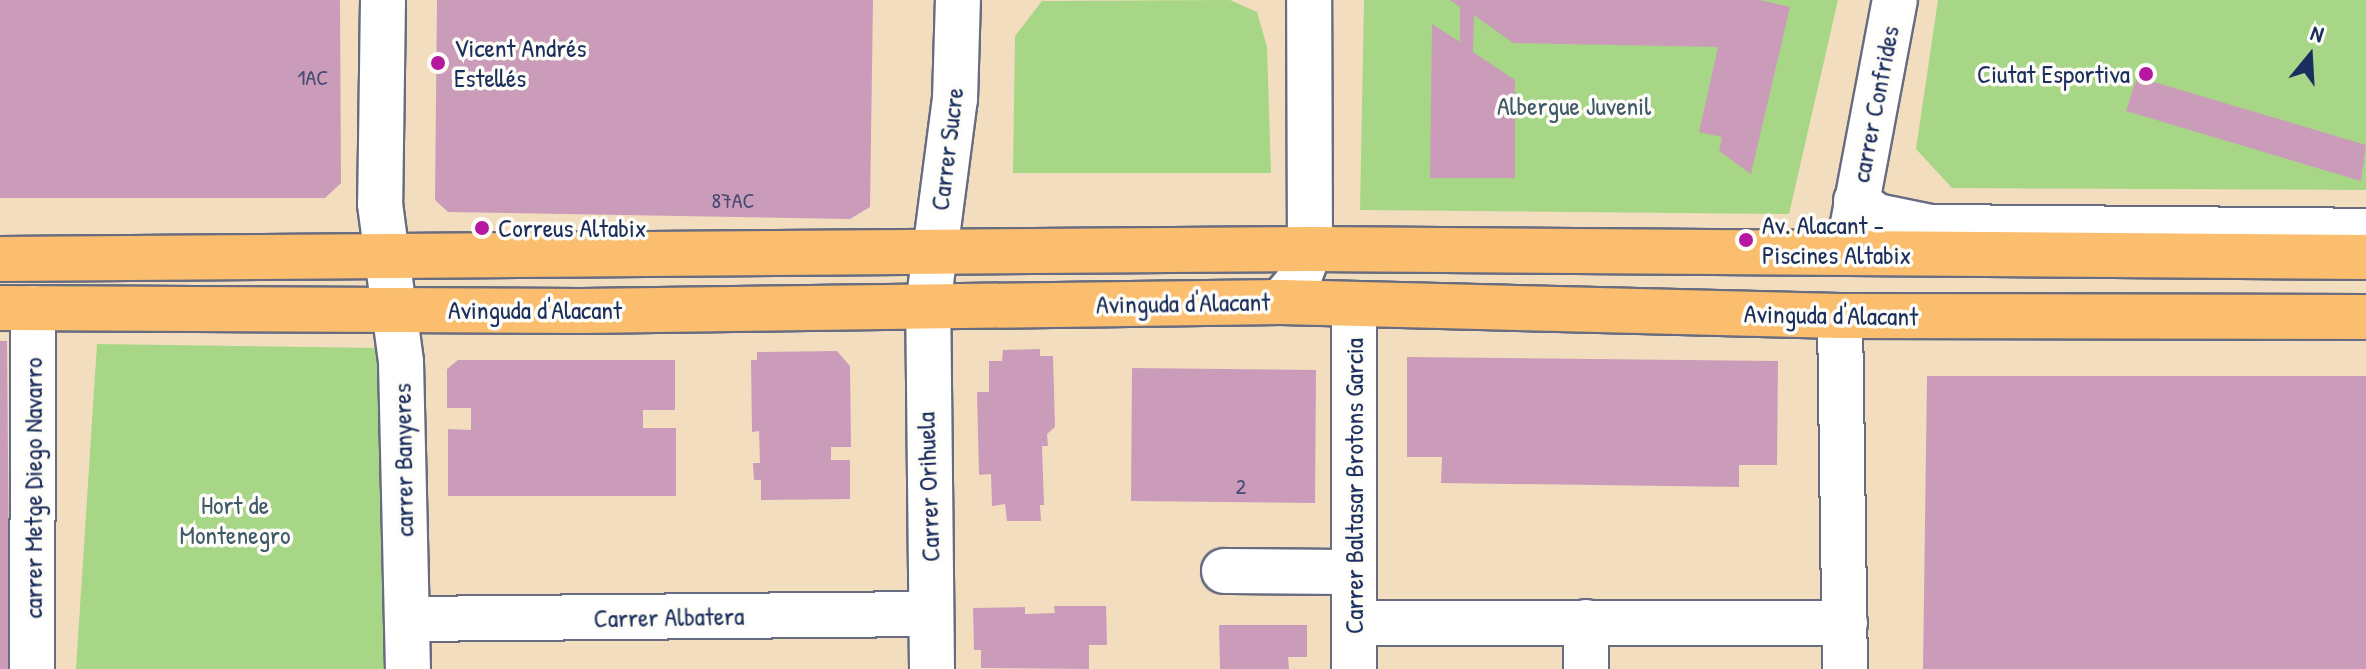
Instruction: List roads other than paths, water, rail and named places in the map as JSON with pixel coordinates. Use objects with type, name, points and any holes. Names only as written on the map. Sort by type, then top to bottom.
[{"type":"main road","name":"Avinguda d'Alacant","points":[[0,259],[386,253],[1310,249],[2366,257]]},
{"type":"main road","name":"Avinguda d'Alacant","points":[[16,308],[394,310],[1281,302],[1840,316],[2366,317]]},
{"type":"street","name":"carrer Banyeres","points":[[383,0],[380,204],[401,362],[408,669]]},
{"type":"street","name":"Carrer Sucre","points":[[928,306],[957,47],[958,0]]},
{"type":"street","name":"Carrer Sucre","points":[[957,47],[982,0]]},
{"type":"street","points":[[1281,302],[1297,283],[1310,249],[1309,0]]},
{"type":"street","name":"carrer Confrides","points":[[1848,255],[1895,0]]},
{"type":"street","points":[[1856,201],[1877,216],[1931,227],[2366,231]]},
{"type":"street","name":"Carrer Baltasar Brotons Garcia","points":[[1354,304],[1350,572],[1354,669]]},
{"type":"street","name":"Carrer Orihuela","points":[[928,306],[932,669]]},
{"type":"street","name":"carrer Metge Diego Navarro","points":[[16,308],[32,669]]},
{"type":"street","points":[[1840,316],[1845,669]]},
{"type":"street","points":[[1224,571],[1350,572]]},
{"type":"street","name":"Carrer Albatera","points":[[407,619],[931,614]]},
{"type":"street","points":[[1586,622],[1586,669]]},
{"type":"street","points":[[1354,623],[1845,623]]},
{"type":"place","name":"Vicent Andrés Estellés","points":[[438,63]]},
{"type":"place","name":"Ciutat Esportiva","points":[[2146,74]]},
{"type":"place","name":"Correus Altabix","points":[[482,228]]},
{"type":"place","name":"Av. Alacant - Piscines Altabix","points":[[1746,240]]},
{"type":"park label","name":"Albergue Juvenil","points":[[1574,106]]},
{"type":"park label","name":"Hort de Montenegro","points":[[235,520]]}]
